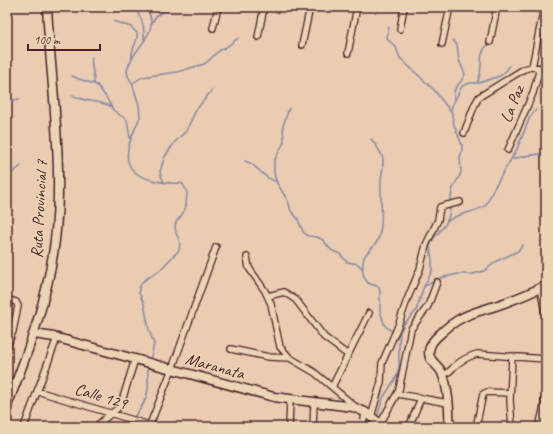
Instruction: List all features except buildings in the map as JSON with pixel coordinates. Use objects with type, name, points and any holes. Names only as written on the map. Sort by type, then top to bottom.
[{"type":"street","name":"Ruta Provincial 7","points":[[7,406],[34,334],[45,297],[57,217],[58,163],[47,7]]},
{"type":"street","points":[[213,28],[218,7]]},
{"type":"street","points":[[258,37],[264,7]]},
{"type":"street","points":[[302,45],[310,7]]},
{"type":"street","points":[[348,53],[358,7]]},
{"type":"street","points":[[400,29],[404,7]]},
{"type":"street","points":[[442,44],[450,7]]},
{"type":"street","points":[[490,42],[497,7]]},
{"type":"street","points":[[539,7],[544,7]]},
{"type":"street","name":"La Paz","points":[[532,67],[544,7]]},
{"type":"street","points":[[464,133],[479,97],[524,69],[532,67],[543,68]]},
{"type":"street","name":"La Paz","points":[[508,150],[543,68]]},
{"type":"street","points":[[363,427],[365,413],[381,382],[382,363],[420,269],[426,245],[438,220],[440,207],[460,202]]},
{"type":"street","points":[[150,426],[216,247]]},
{"type":"street","points":[[247,257],[249,268],[265,291],[271,304],[280,347],[290,358],[314,372],[365,413]]},
{"type":"street","points":[[382,425],[398,394],[410,333],[414,324],[426,310],[437,282]]},
{"type":"street","points":[[450,427],[448,403],[443,375],[440,368],[431,359],[429,351],[431,344],[436,338],[458,319],[504,303],[543,287],[546,317]]},
{"type":"street","points":[[268,296],[284,292],[296,300],[324,337],[348,355]]},
{"type":"street","points":[[7,299],[18,304],[13,331],[7,347]]},
{"type":"street","points":[[332,387],[369,313]]},
{"type":"street","name":"Maranata","points":[[34,334],[58,338],[270,396],[290,400],[350,406],[365,413],[382,425]]},
{"type":"street","points":[[24,427],[58,338]]},
{"type":"street","points":[[231,349],[269,357],[290,358]]},
{"type":"street","points":[[443,375],[449,373],[458,364],[474,355],[546,359]]},
{"type":"street","points":[[512,356],[510,393],[512,427]]},
{"type":"street","points":[[95,427],[112,414],[120,404],[136,359]]},
{"type":"street","points":[[539,427],[544,412],[546,388]]},
{"type":"street","name":"Calle 129","points":[[37,391],[156,427]]},
{"type":"street","points":[[476,427],[482,395],[484,392],[510,393]]},
{"type":"street","points":[[398,394],[448,403]]},
{"type":"street","points":[[409,427],[421,398]]},
{"type":"street","points":[[289,427],[290,400]]},
{"type":"street","points":[[313,427],[314,403]]},
{"type":"waterway","points":[[133,7],[139,14],[142,22],[144,40]]},
{"type":"waterway","points":[[146,7],[151,25],[149,33],[134,54],[127,71],[139,105],[140,117],[131,138],[127,156],[129,164],[134,171],[142,177],[162,182],[182,183],[187,192],[186,206],[182,215],[176,222],[175,227],[180,242],[179,250],[160,270],[143,281],[139,288],[139,293],[144,304],[149,330],[154,344],[150,361]]},
{"type":"waterway","points":[[152,23],[158,14],[163,11],[190,7]]},
{"type":"waterway","points":[[113,21],[131,27],[137,33],[137,39],[132,52],[132,59]]},
{"type":"waterway","points":[[389,27],[387,37],[388,40],[396,47],[400,58],[435,91],[450,111]]},
{"type":"waterway","points":[[133,83],[142,77],[177,72],[204,64],[238,38]]},
{"type":"waterway","points":[[453,40],[457,45],[459,60],[465,74],[464,78],[454,91],[454,100]]},
{"type":"waterway","points":[[477,83],[480,73],[482,53],[488,44]]},
{"type":"waterway","points":[[92,57],[94,83]]},
{"type":"waterway","points":[[450,202],[453,188],[461,173],[460,158],[462,150],[462,145],[454,125],[451,110],[452,106],[462,86],[470,83],[479,83],[500,76],[509,66]]},
{"type":"waterway","points":[[72,76],[97,85],[113,110],[127,120],[130,138]]},
{"type":"waterway","points":[[164,182],[160,172],[164,158],[175,142],[186,131],[196,110],[212,90]]},
{"type":"waterway","points":[[72,95],[81,99],[110,106]]},
{"type":"waterway","points":[[7,101],[20,99]]},
{"type":"waterway","points":[[289,108],[283,126],[284,141],[274,161],[274,174],[277,183],[288,201],[291,211],[298,219],[303,232],[308,236],[317,237],[323,240],[331,250],[340,254],[347,262],[358,264],[362,268],[364,277],[368,283],[379,287],[380,311],[385,326],[393,332]]},
{"type":"waterway","points":[[448,221],[452,218],[477,210],[486,205],[494,188],[517,149],[530,117],[536,110]]},
{"type":"waterway","points":[[363,268],[363,262],[366,254],[375,245],[379,237],[382,217],[381,182],[383,160],[380,151],[371,139]]},
{"type":"waterway","points":[[513,159],[546,152]]},
{"type":"waterway","points":[[245,161],[253,165],[266,177],[275,181]]},
{"type":"waterway","points":[[7,177],[21,166]]},
{"type":"waterway","points":[[377,417],[383,398],[397,376],[399,367],[400,332],[404,324],[416,311],[424,286],[432,271],[430,246],[433,239],[445,225],[449,216],[450,207]]},
{"type":"waterway","points":[[425,286],[440,278],[458,274],[473,274],[484,271],[497,261],[518,251],[523,245]]},
{"type":"waterway","points":[[133,418],[145,401],[148,386],[148,366]]},
{"type":"waterway","points":[[124,427],[130,421]]}]
